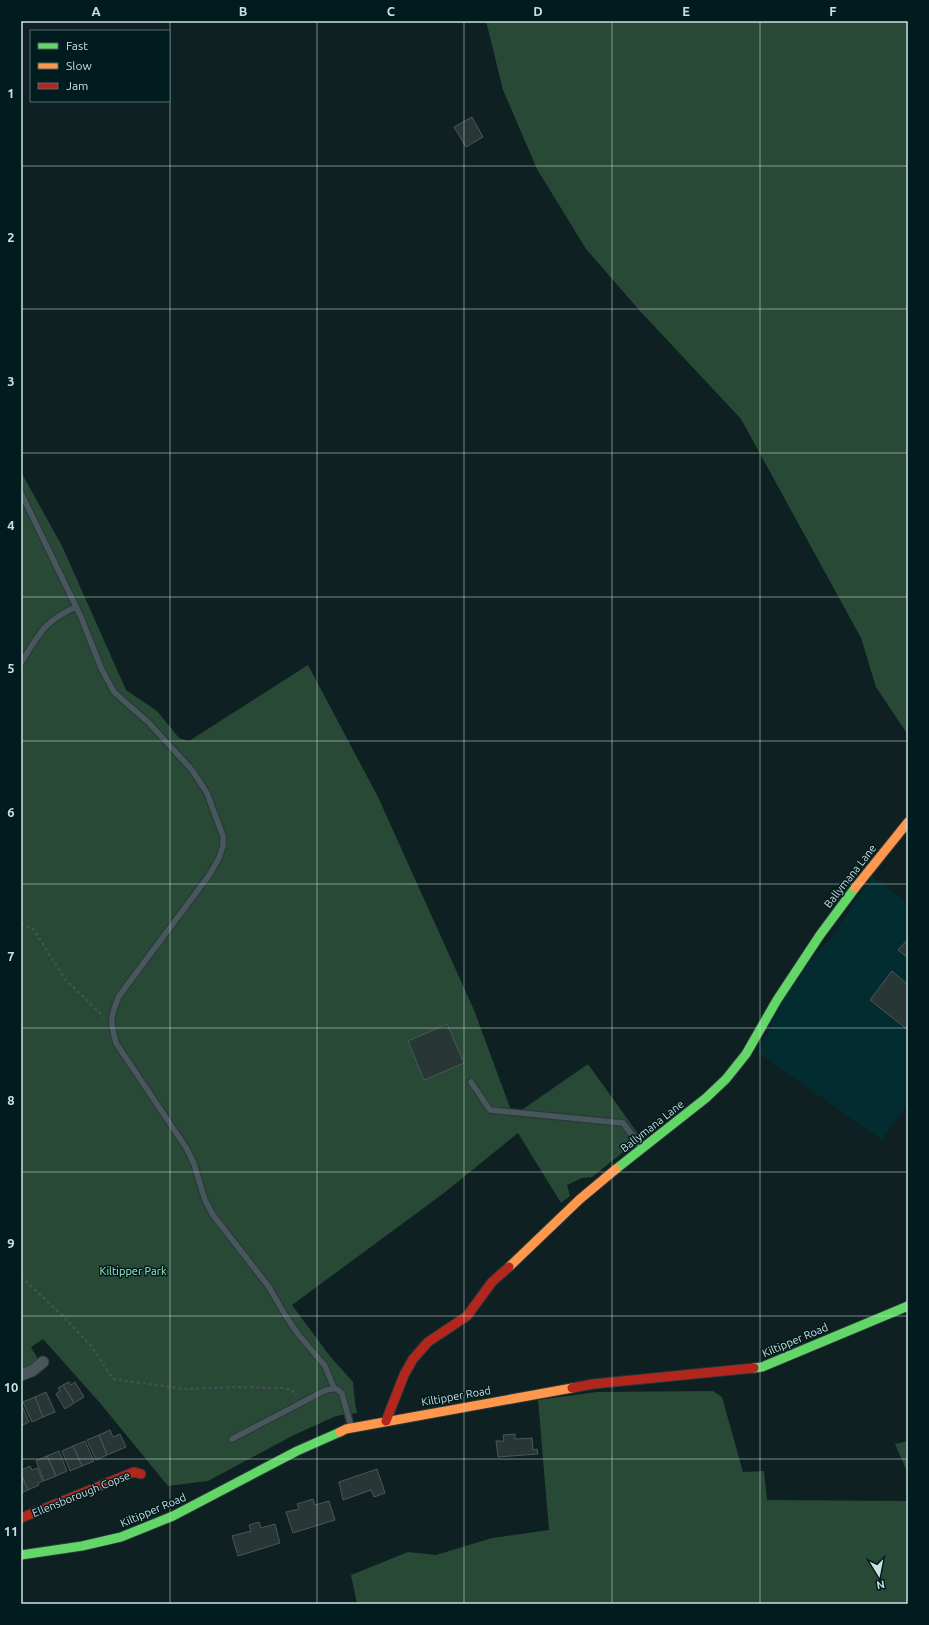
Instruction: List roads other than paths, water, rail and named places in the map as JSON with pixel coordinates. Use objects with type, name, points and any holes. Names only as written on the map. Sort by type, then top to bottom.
[{"type":"street","name":"Ballymana Lane","points":[[386,1421],[404,1375],[413,1359],[428,1342],[467,1316],[492,1282],[519,1259],[580,1199],[706,1098],[726,1079],[746,1054],[777,1000],[820,934],[908,822]]},
{"type":"street","name":"Kiltipper Road","points":[[21,1555],[82,1546],[121,1537],[173,1516],[297,1451],[351,1429],[386,1421],[593,1384],[762,1367],[908,1306]]},
{"type":"street","points":[[21,1375],[32,1371],[43,1362]]},
{"type":"street","name":"Ellensborough Copse","points":[[21,1518],[134,1472],[141,1474]]},
{"type":"lane","points":[[21,493],[76,607],[101,668],[114,692],[149,723],[192,770],[208,793],[223,836],[223,846],[210,874],[119,996],[113,1010],[111,1024],[116,1043],[187,1149],[194,1164],[205,1200],[214,1215],[269,1287],[298,1334],[325,1366],[334,1388],[342,1394],[351,1429]]},
{"type":"lane","points":[[21,663],[43,628],[54,618],[76,607]]},
{"type":"lane","points":[[471,1082],[490,1110],[623,1123],[643,1148]]},
{"type":"lane","points":[[232,1439],[322,1392],[334,1388]]},
{"type":"park label","name":"Kiltipper Park","points":[[133,1271]]}]
